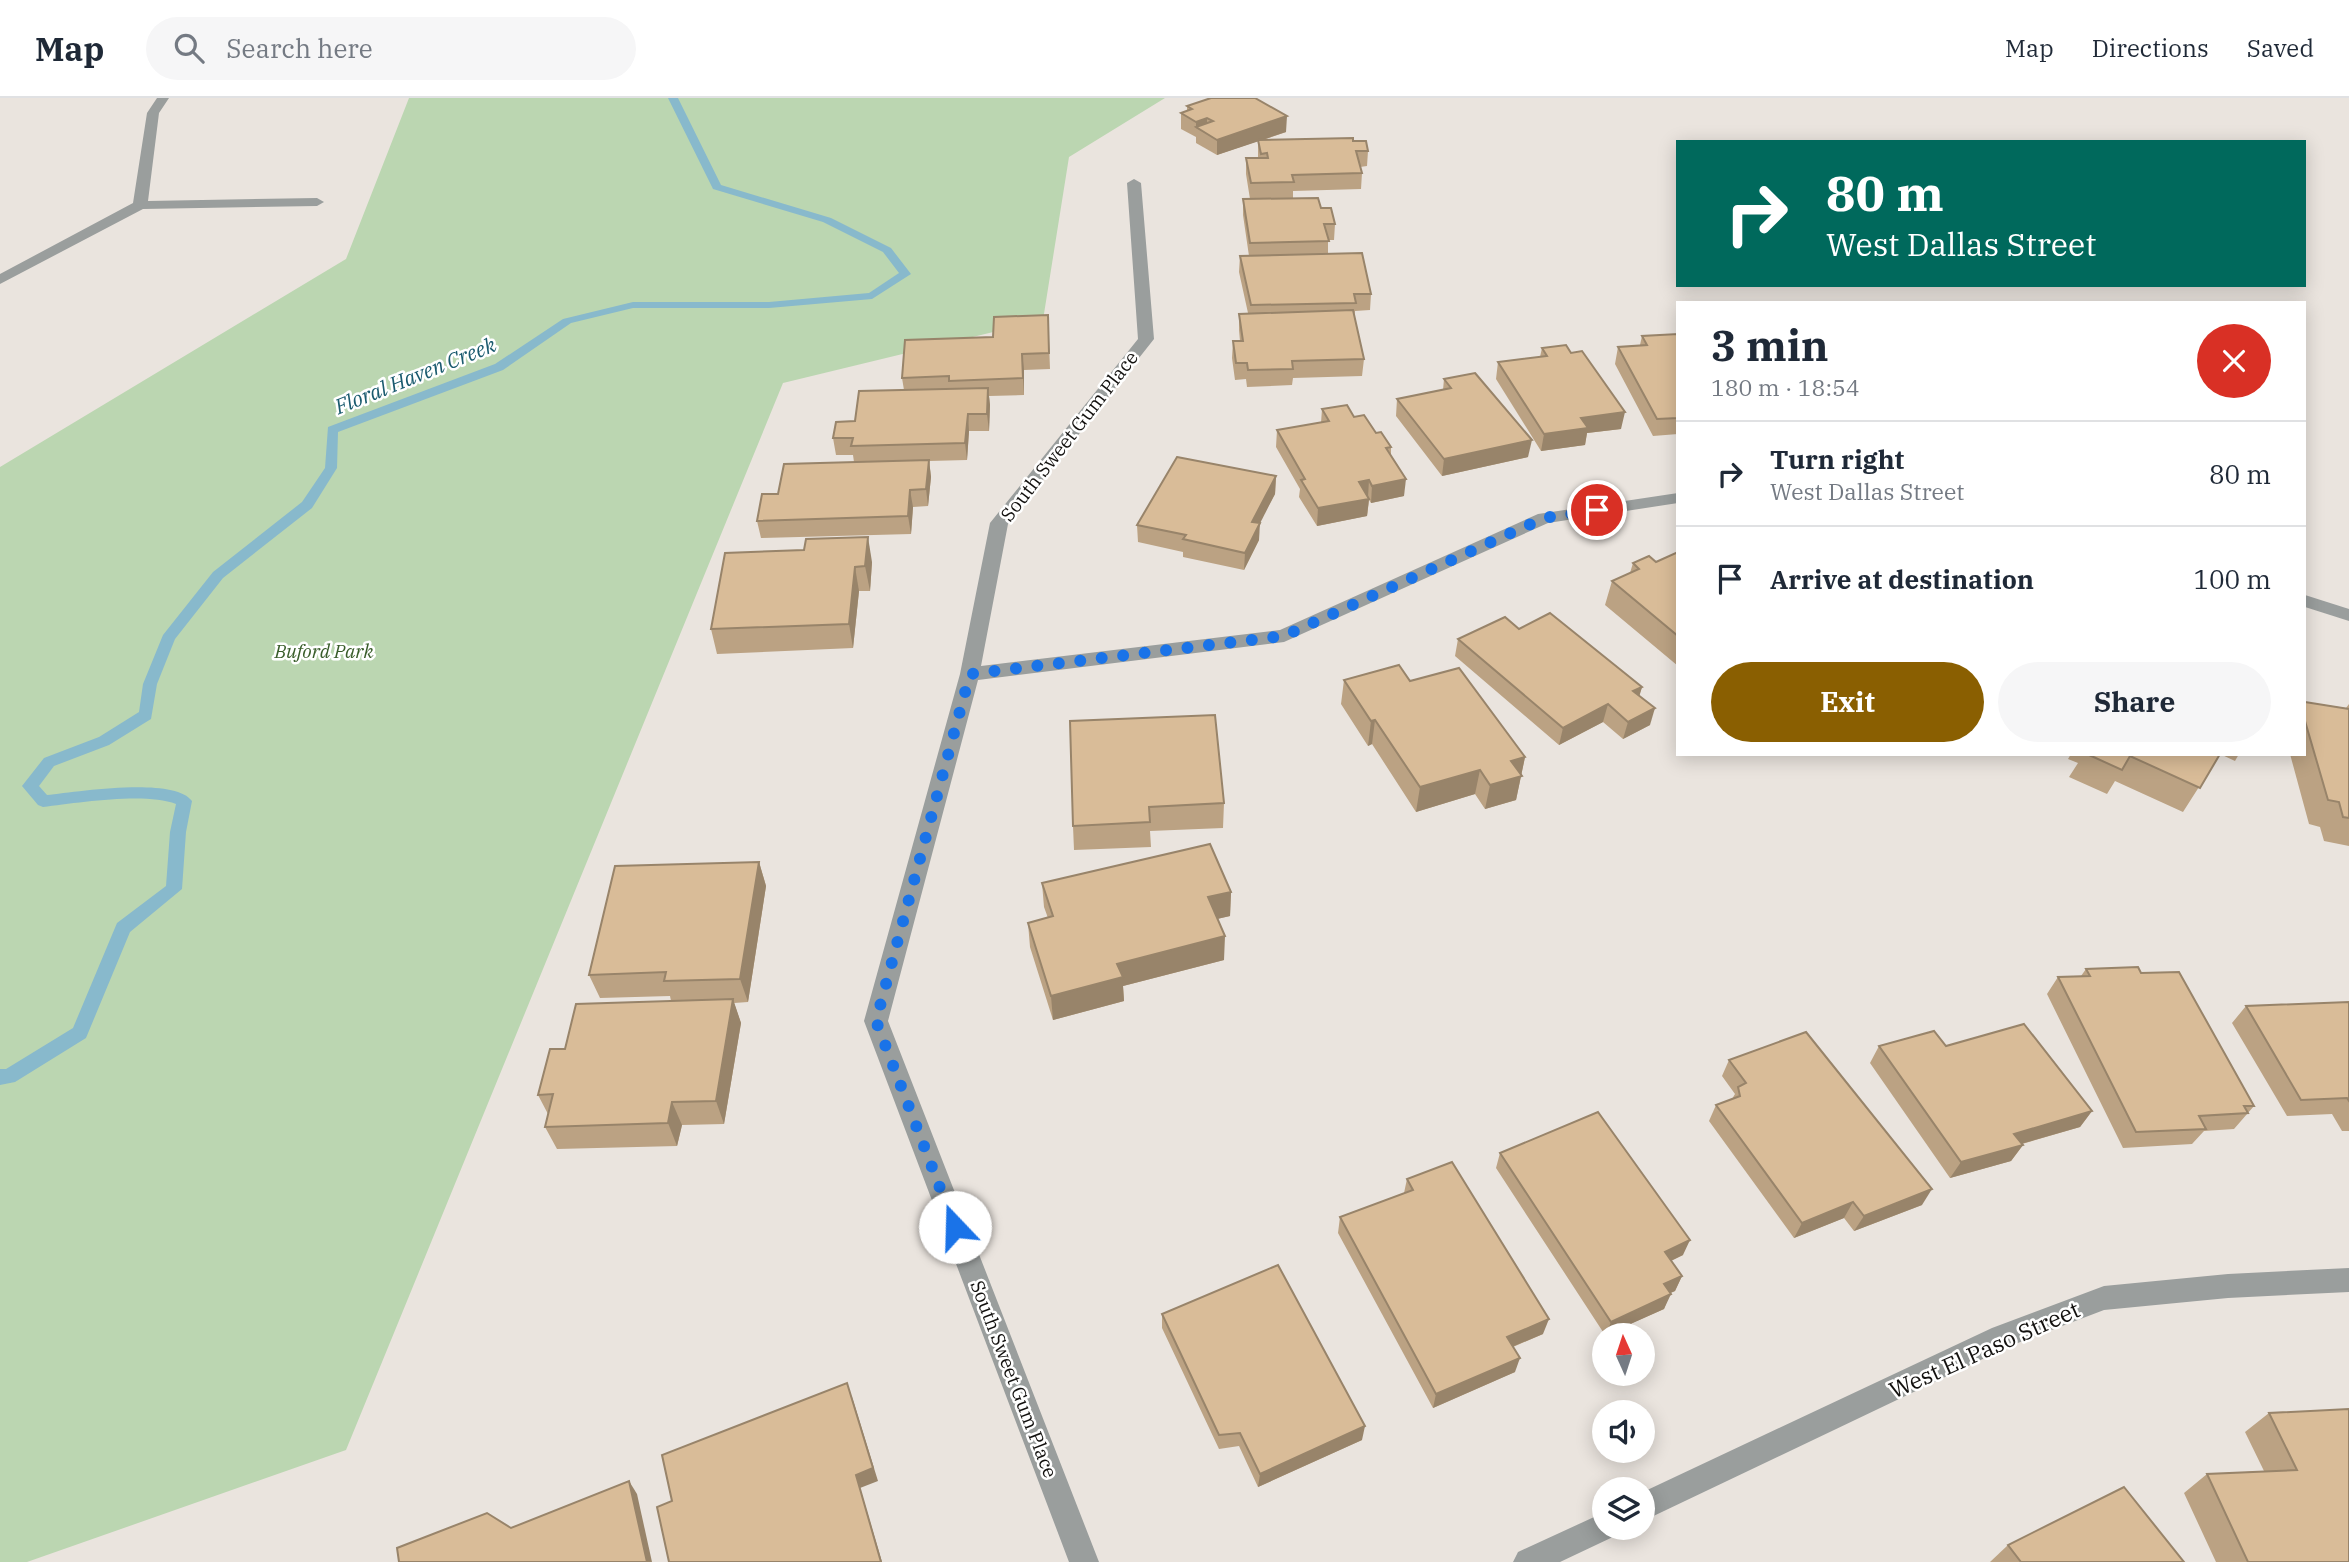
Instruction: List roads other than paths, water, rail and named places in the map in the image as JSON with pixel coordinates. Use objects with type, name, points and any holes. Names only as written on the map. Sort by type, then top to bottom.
[{"type":"street","points":[[140,205],[153,113],[163,98]]},
{"type":"street","name":"South Sweet Gum Place","points":[[1084,1562],[876,1021],[970,674],[999,523],[1146,339],[1134,183]]},
{"type":"street","points":[[0,280],[140,205],[317,202]]},
{"type":"street","points":[[970,674],[1284,636],[1544,518],[1676,498]]},
{"type":"street","points":[[2306,601],[2349,615]]},
{"type":"street","name":"West El Paso Street","points":[[1655,1501],[2001,1337],[2104,1298],[2228,1286],[2349,1280]]},
{"type":"street","points":[[1528,1562],[1592,1532]]},
{"type":"waterway","name":"Floral Haven Creek","points":[[0,1077],[9,1077],[80,1033],[123,928],[174,889],[178,832],[184,801],[164,793],[86,796],[43,801],[30,786],[49,762],[104,741],[146,715],[150,684],[168,638],[218,575],[307,505],[331,468],[332,430],[499,367],[567,321],[633,305],[769,305],[872,296],[905,274],[887,250],[827,220],[717,187],[673,98]]},
{"type":"park label","name":"Buford Park","points":[[324,651]]}]
